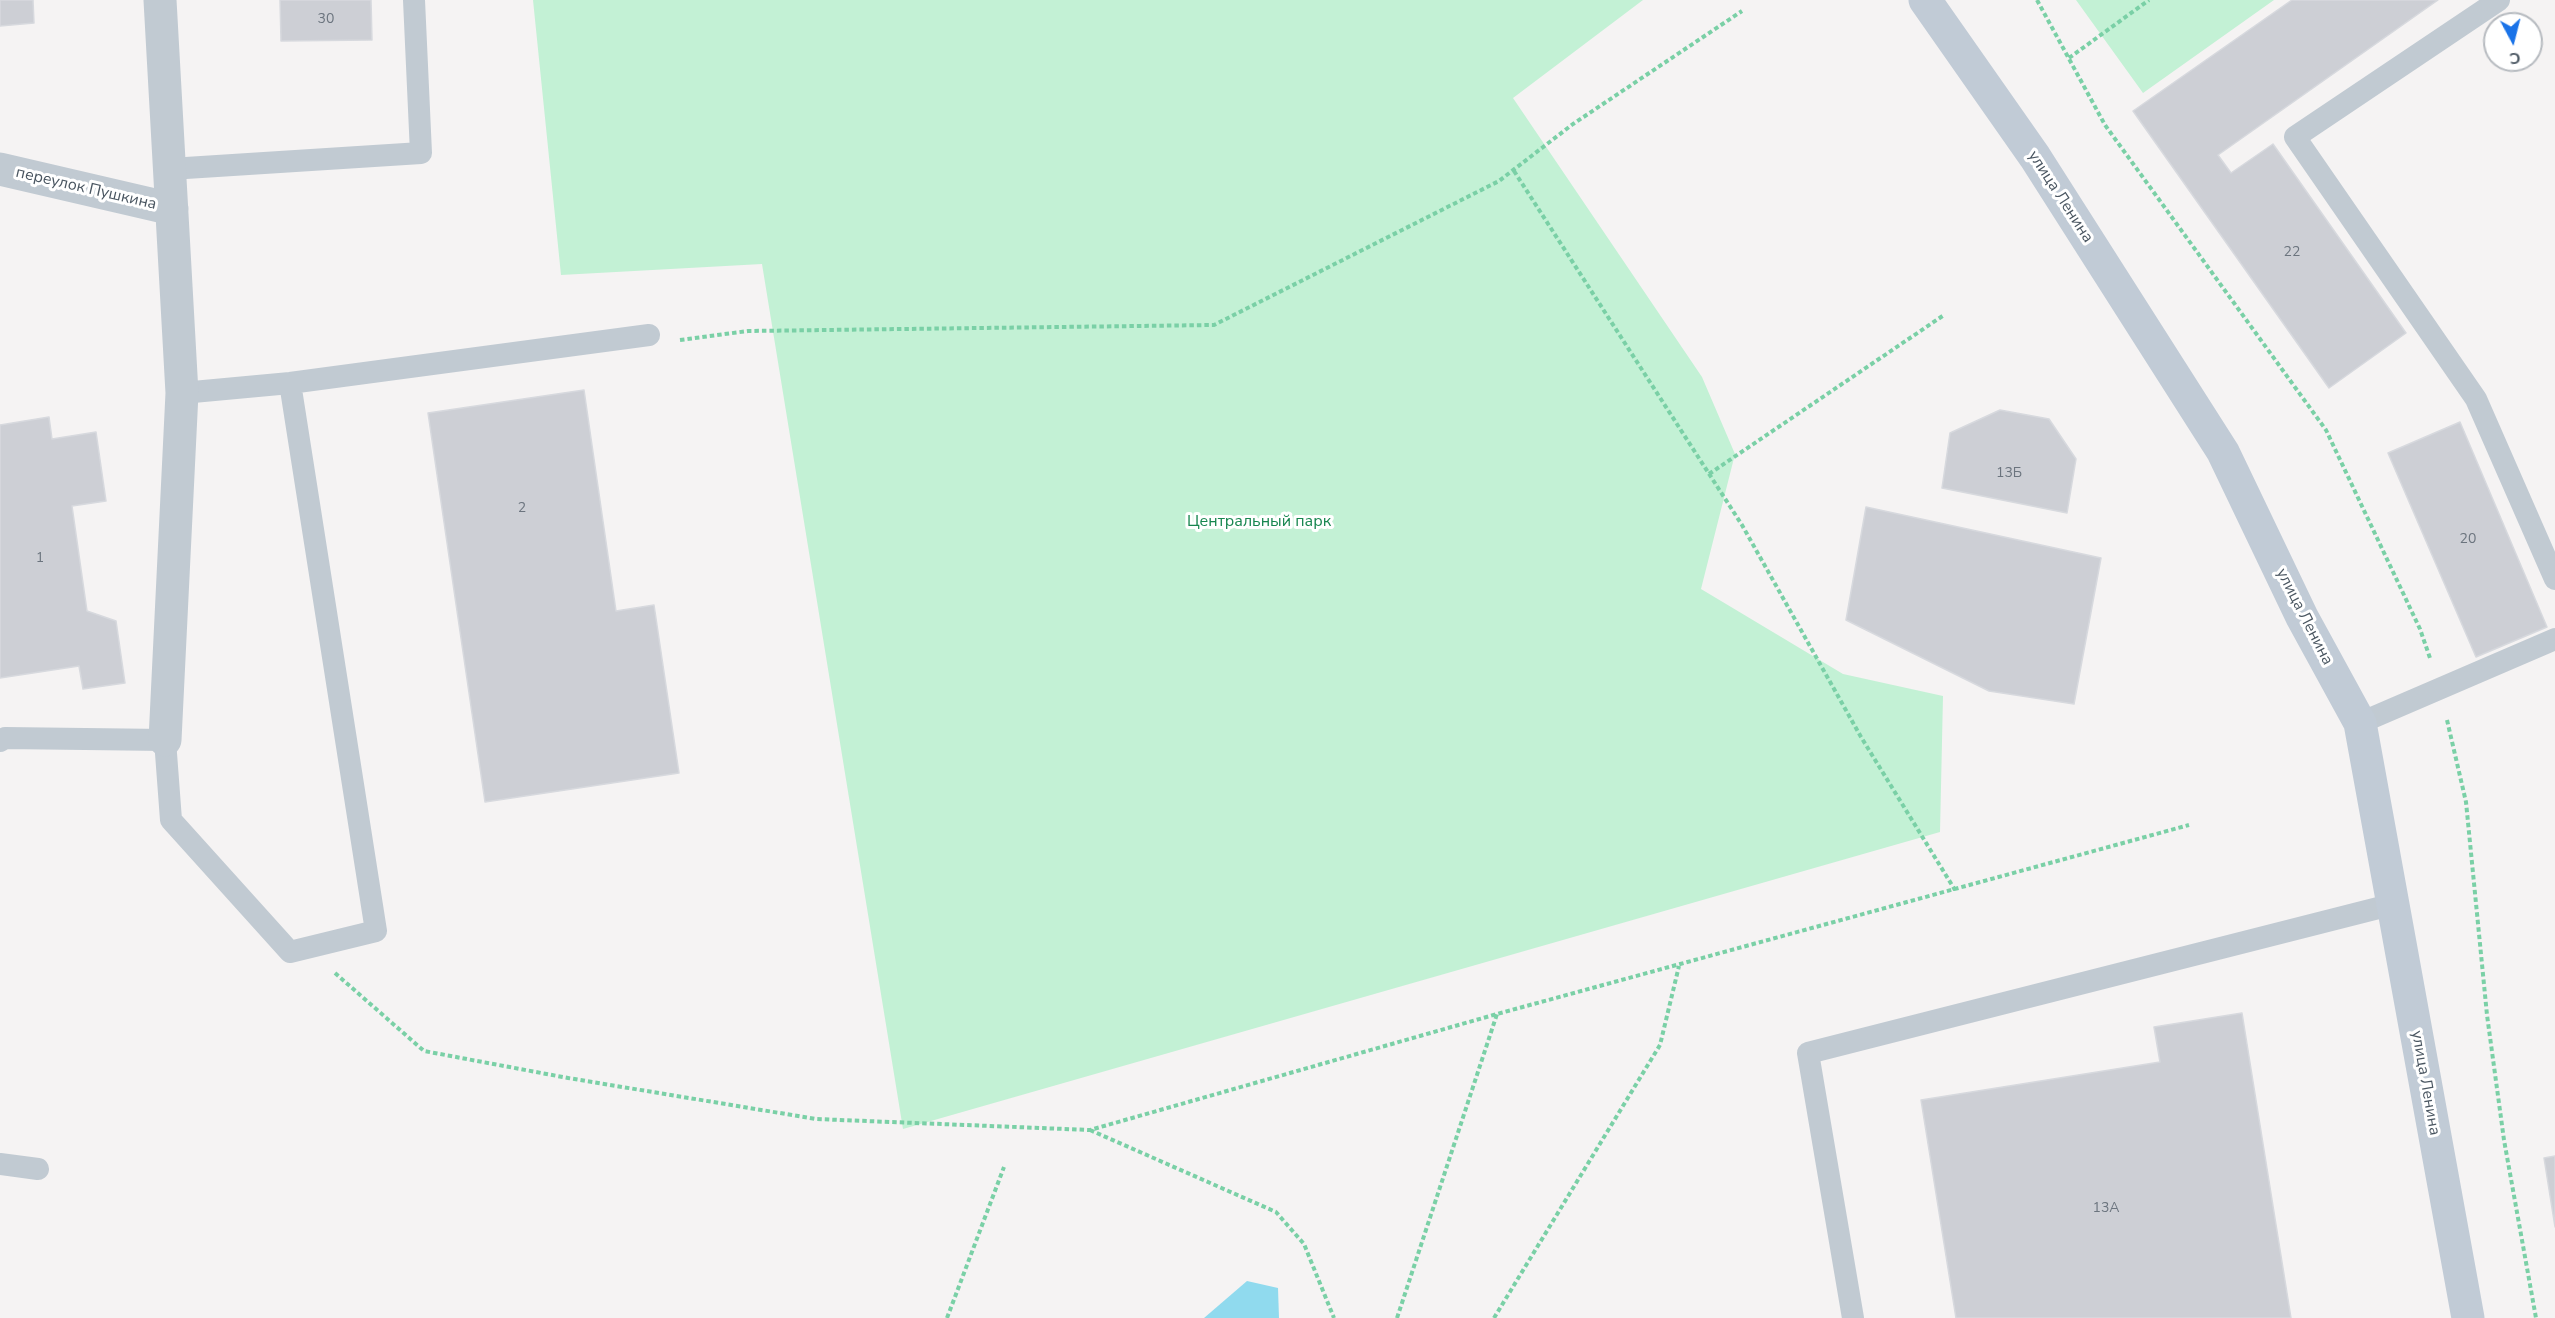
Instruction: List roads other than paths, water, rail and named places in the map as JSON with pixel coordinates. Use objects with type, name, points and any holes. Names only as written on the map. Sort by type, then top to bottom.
[{"type":"main road","name":"улица Ленина","points":[[1925,0],[2035,157],[2223,452],[2302,617],[2360,723],[2468,1318]]},
{"type":"street","points":[[160,0],[182,393],[165,740]]},
{"type":"street","name":"переулок Пушкина","points":[[0,169],[172,209]]},
{"type":"lane","points":[[170,169],[421,153],[414,0]]},
{"type":"lane","points":[[2499,0],[2295,137],[2476,399],[2555,579]]},
{"type":"lane","points":[[182,393],[290,383],[649,335]]},
{"type":"lane","points":[[0,741],[5,738],[165,740],[171,820],[290,952],[376,931],[290,383]]},
{"type":"lane","points":[[2360,723],[2555,639]]},
{"type":"lane","points":[[1853,1318],[1808,1053],[2394,904]]},
{"type":"lane","points":[[0,1164],[38,1169]]},
{"type":"water","points":[[1247,1281],[1278,1288],[1279,1318],[1204,1318]]},
{"type":"park label","name":"Центральный парк","points":[[1259,522]]}]
